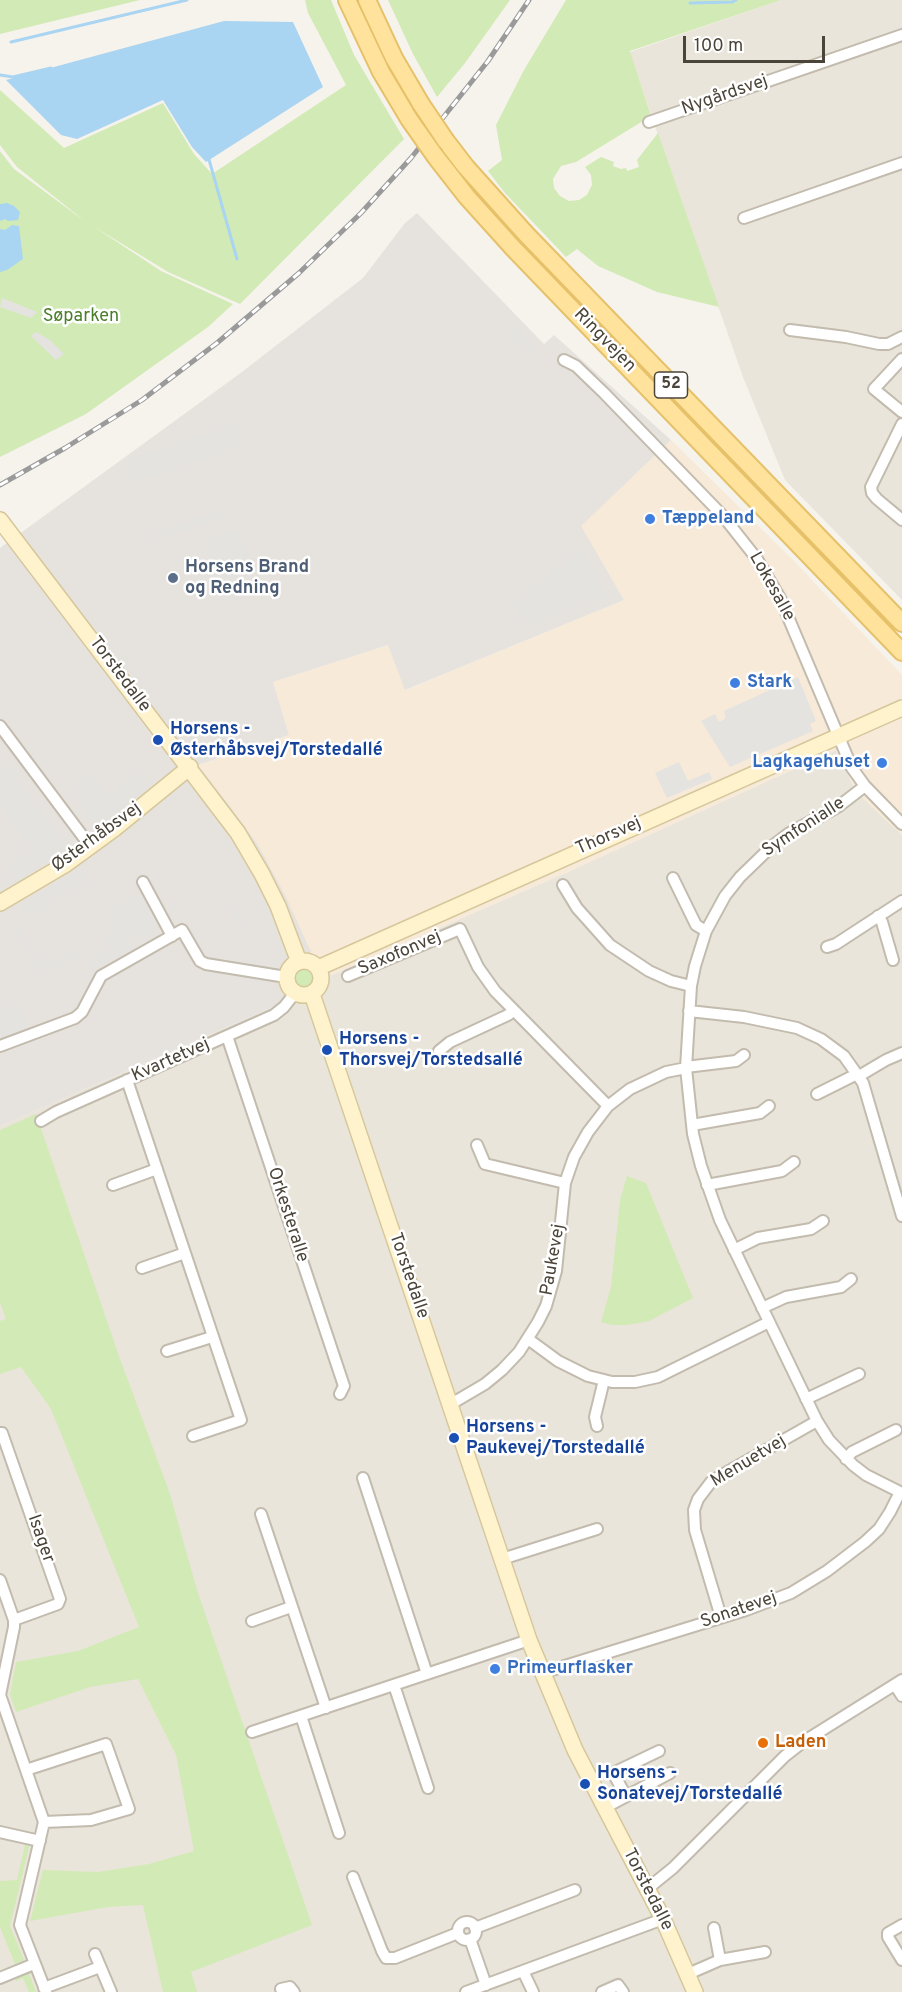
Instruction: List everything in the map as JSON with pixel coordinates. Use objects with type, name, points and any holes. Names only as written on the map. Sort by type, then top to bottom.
[{"type":"main road","name":"Ringvejen","points":[[347,0],[381,72],[409,118],[467,197],[513,248],[902,652]]},
{"type":"main road","name":"Ringvejen","points":[[367,0],[394,58],[421,104],[466,167],[525,234],[902,623]]},
{"type":"street","name":"Nygårdsvej","points":[[649,122],[902,35]]},
{"type":"street","points":[[744,218],[902,163]]},
{"type":"street","points":[[790,330],[879,344],[888,344],[902,337]]},
{"type":"street","points":[[902,359],[874,389],[902,412]]},
{"type":"street","name":"Lokesalle","points":[[564,360],[576,366],[604,393],[723,516],[757,559],[780,598],[852,768],[865,786],[902,824]]},
{"type":"street","points":[[902,424],[871,487],[877,499],[902,520]]},
{"type":"street","name":"Torstedalle","points":[[0,520],[190,767],[251,855],[278,906],[299,962]]},
{"type":"street","name":"Thorsvej","points":[[318,968],[902,708]]},
{"type":"street","points":[[2,733],[90,846]]},
{"type":"street","name":"Østerhåbsvej","points":[[0,903],[66,864],[190,767]]},
{"type":"street","name":"Symfonialle","points":[[865,786],[839,806],[789,834],[754,862],[725,896],[706,932],[691,986],[686,1068],[692,1125],[707,1185],[720,1220],[817,1421],[829,1440],[846,1459],[866,1475],[901,1492]]},
{"type":"street","points":[[673,879],[696,925],[706,932]]},
{"type":"street","points":[[143,882],[172,936]]},
{"type":"street","points":[[563,885],[577,908],[610,945],[650,972],[691,986]]},
{"type":"street","points":[[827,947],[902,901]]},
{"type":"street","points":[[878,916],[882,922],[893,960]]},
{"type":"street","name":"Saxofonvej","points":[[348,976],[460,929],[487,980],[513,1011],[608,1106]]},
{"type":"street","points":[[0,1046],[75,1018],[82,1012],[101,976],[182,930],[200,961],[206,964],[286,977]]},
{"type":"street","points":[[299,962],[309,962],[318,968],[321,982],[312,994],[306,996],[295,993],[288,985],[286,977],[289,968],[299,962]]},
{"type":"street","name":"Kvartetvej","points":[[41,1121],[274,1015],[295,993]]},
{"type":"street","name":"Torstedalle","points":[[312,994],[529,1640],[575,1750],[663,1919],[694,1992]]},
{"type":"street","points":[[439,1051],[450,1042],[513,1011]]},
{"type":"street","points":[[690,1011],[744,1017],[808,1032],[844,1056],[858,1075],[867,1095],[902,1216]]},
{"type":"street","name":"Orkesteralle","points":[[227,1036],[344,1386],[340,1394]]},
{"type":"street","points":[[817,1094],[902,1053]]},
{"type":"street","points":[[686,1068],[736,1060],[744,1055]]},
{"type":"street","name":"Paukevej","points":[[451,1404],[478,1389],[502,1370],[528,1339],[546,1306],[559,1254],[565,1183],[580,1145],[608,1106],[623,1093],[666,1072],[686,1068]]},
{"type":"street","points":[[128,1080],[241,1420],[193,1436]]},
{"type":"street","points":[[692,1125],[760,1113],[769,1106]]},
{"type":"street","points":[[477,1144],[485,1164],[565,1183]]},
{"type":"street","points":[[707,1185],[782,1171],[795,1162]]},
{"type":"street","points":[[113,1185],[157,1169]]},
{"type":"street","points":[[734,1250],[758,1238],[812,1229],[823,1221]]},
{"type":"street","points":[[142,1268],[185,1253]]},
{"type":"street","points":[[762,1308],[786,1297],[841,1287],[851,1279]]},
{"type":"street","points":[[528,1339],[571,1368],[604,1380],[634,1382],[658,1377],[769,1322]]},
{"type":"street","points":[[167,1351],[212,1337]]},
{"type":"street","points":[[806,1399],[859,1374]]},
{"type":"street","points":[[597,1426],[595,1417],[604,1380]]},
{"type":"street","name":"Menuetvej","points":[[722,1617],[695,1530],[694,1510],[698,1498],[711,1482],[720,1476],[817,1421]]},
{"type":"street","points":[[846,1459],[852,1452],[896,1430]]},
{"type":"street","name":"Isager","points":[[0,1433],[2,1433],[60,1599],[58,1604],[14,1620]]},
{"type":"street","points":[[363,1478],[427,1674]]},
{"type":"street","name":"Sonatevej","points":[[542,1673],[791,1593],[827,1571],[865,1542],[879,1529],[901,1492]]},
{"type":"street","points":[[261,1514],[326,1708]]},
{"type":"street","points":[[502,1559],[597,1529]]},
{"type":"street","points":[[0,1580],[14,1620],[0,1695],[44,1822],[20,1925],[45,1990],[100,1968]]},
{"type":"street","points":[[252,1621],[291,1606]]},
{"type":"street","points":[[252,1732],[529,1640]]},
{"type":"street","points":[[647,1888],[673,1868],[785,1756],[802,1742],[898,1683],[902,1696]]},
{"type":"street","points":[[394,1685],[428,1788]]},
{"type":"street","points":[[301,1716],[339,1833]]},
{"type":"street","points":[[0,1731],[11,1727]]},
{"type":"street","points":[[26,1770],[106,1744],[129,1809],[91,1820],[44,1822]]},
{"type":"street","points":[[626,1796],[613,1773],[659,1751]]},
{"type":"street","points":[[604,1808],[670,1773]]},
{"type":"street","points":[[0,1832],[40,1841]]},
{"type":"street","points":[[353,1877],[386,1958],[395,1958],[458,1933],[460,1926],[466,1922],[472,1923],[486,1985]]},
{"type":"street","points":[[473,1933],[575,1890]]},
{"type":"street","points":[[466,1992],[663,1919]]},
{"type":"street","points":[[902,1925],[888,1933],[888,1937],[902,1960]]},
{"type":"street","points":[[714,1928],[720,1960]]},
{"type":"street","points":[[688,1974],[720,1960],[765,1952]]},
{"type":"street","points":[[95,1954],[111,1992]]},
{"type":"street","points":[[0,1978],[34,1964]]},
{"type":"street","points":[[523,1971],[533,1992]]},
{"type":"street","points":[[602,1992],[618,1985],[623,1992]]},
{"type":"street","points":[[281,1989],[290,1987],[294,1992]]},
{"type":"shaded area","points":[[781,0],[902,0],[902,600],[785,480],[743,377],[655,126],[651,127],[648,118],[651,115],[630,52]]},
{"type":"shaded area","points":[[417,213],[544,344],[554,335],[671,440],[581,526],[624,600],[405,690],[388,645],[273,682],[289,735],[198,765],[258,845],[285,895],[311,952],[307,979],[275,1006],[0,1126],[0,548],[242,372],[363,278],[405,223]]},
{"type":"shaded area","points":[[2,298],[37,312],[31,318],[0,307]]},
{"type":"shaded area","points":[[516,326],[536,351],[530,357],[510,330]]},
{"type":"shaded area","points":[[36,332],[50,340],[64,354],[56,360],[31,336]]},
{"type":"shaded area","points":[[232,424],[241,446],[133,484],[126,461]]},
{"type":"shaded area","points":[[671,440],[794,561],[902,675],[902,835],[866,801],[853,785],[836,750],[572,870],[334,974],[307,979],[232,809],[198,765],[289,735],[273,682],[388,645],[406,690],[624,600],[580,526]]},
{"type":"shaded area","points":[[222,509],[224,517],[153,542],[151,534]]},
{"type":"shaded area","points":[[238,528],[252,570],[247,571],[246,575],[252,577],[246,597],[224,603],[202,540]]},
{"type":"shaded area","points":[[581,550],[606,594],[585,603],[561,564]]},
{"type":"shaded area","points":[[559,566],[583,604],[562,613],[540,580]]},
{"type":"shaded area","points":[[539,582],[559,614],[538,623],[520,596]]},
{"type":"shaded area","points":[[518,597],[533,619],[525,623],[511,601]]},
{"type":"shaded area","points":[[798,677],[816,721],[810,724],[813,731],[730,767],[701,721],[715,714],[719,722],[726,718],[724,711]]},
{"type":"shaded area","points":[[836,750],[853,785],[866,801],[902,835],[902,1992],[0,1992],[0,1126],[275,1006],[307,979],[334,974],[572,870]]},
{"type":"shaded area","points":[[1,760],[67,845],[17,882],[6,868],[31,849],[0,807]]},
{"type":"shaded area","points":[[679,762],[688,781],[709,772],[712,779],[667,798],[655,773]]},
{"type":"shaded area","points":[[140,771],[150,783],[135,798],[113,814],[97,820],[89,819],[81,813],[86,808],[71,790],[91,775],[108,797]]},
{"type":"shaded area","points":[[81,869],[90,880],[25,917],[20,908],[22,903],[29,901],[37,894],[40,895],[41,891],[48,890],[60,881],[71,877],[72,874],[75,875]]},
{"type":"shaded area","points":[[140,894],[160,929],[145,938],[141,931],[130,938],[127,934],[125,935],[132,949],[113,960],[110,955],[107,956],[109,960],[91,970],[87,962],[109,949],[104,940],[117,932],[107,913]]},
{"type":"shaded area","points":[[235,904],[247,924],[242,928],[229,907]]},
{"type":"shaded area","points":[[16,922],[41,967],[74,949],[78,957],[40,976],[11,925]]},
{"type":"shaded area","points":[[18,1001],[26,1027],[0,1037],[0,1009]]},
{"type":"green space","points":[[0,0],[140,0],[0,34]]},
{"type":"green space","name":"Søparken","points":[[305,0],[331,0],[354,55],[404,139],[240,304],[168,272],[93,226],[161,271],[233,304],[208,327],[86,414],[0,457],[0,151],[14,169],[86,222],[17,167],[0,145],[0,90],[64,148],[163,103],[194,154],[212,174],[346,85],[308,13]]},
{"type":"green space","points":[[388,0],[510,0],[465,63],[437,97],[413,54]]},
{"type":"green space","points":[[566,0],[781,0],[630,51],[651,116],[576,162],[561,166],[553,179],[554,188],[560,196],[569,201],[579,200],[587,195],[592,185],[591,175],[585,167],[601,157],[614,162],[613,166],[626,168],[627,171],[639,167],[637,160],[658,133],[719,307],[657,292],[598,266],[577,249],[566,257],[505,193],[488,171],[502,160],[496,125],[524,70]]},
{"type":"green space","points":[[303,966],[312,969],[315,978],[312,987],[303,990],[294,987],[291,978],[294,969]]},
{"type":"green space","points":[[36,1114],[120,1359],[170,1494],[197,1590],[312,1925],[191,1972],[197,1992],[163,1992],[143,1905],[108,1907],[30,1921],[43,1870],[98,1872],[149,1864],[194,1851],[176,1755],[138,1679],[90,1687],[16,1712],[10,1694],[16,1662],[78,1651],[139,1627],[51,1409],[21,1367],[0,1374],[0,1321],[6,1319],[0,1303],[0,1130]]},
{"type":"green space","points":[[627,1176],[646,1183],[693,1298],[649,1321],[612,1325],[601,1322],[611,1287],[620,1200]]},
{"type":"green space","points":[[30,1843],[10,1926],[24,1960],[15,1964],[0,1927],[0,1881],[17,1880],[25,1845]]},
{"type":"green space","points":[[28,1971],[36,1992],[29,1992],[23,1978],[16,1981],[15,1976]]},
{"type":"water","points":[[224,21],[293,22],[323,87],[206,162],[192,147],[163,100],[77,139],[61,135],[6,80]]},
{"type":"water","points":[[7,203],[20,212],[18,220],[0,221],[0,204]]},
{"type":"water","points":[[12,225],[19,226],[23,259],[0,272],[0,229],[5,230]]},
{"type":"waterway","points":[[11,42],[187,0]]},
{"type":"waterway","points":[[690,3],[736,0]]},
{"type":"waterway","points":[[0,75],[13,77],[51,68]]},
{"type":"waterway","points":[[208,156],[237,259]]},
{"type":"railway","points":[[0,485],[142,400],[217,343],[299,273],[361,213],[411,158],[488,61],[529,0]]},
{"type":"place","name":"Tæppeland","points":[[650,519]]},
{"type":"place","name":"Horsens Brand og Redning","points":[[173,578]]},
{"type":"place","name":"Stark","points":[[735,683]]},
{"type":"place","name":"Horsens - Østerhåbsvej/Torstedallé","points":[[158,740]]},
{"type":"place","name":"Lagkagehuset","points":[[882,763]]},
{"type":"place","name":"Horsens - Thorsvej/Torstedsallé","points":[[327,1050]]},
{"type":"place","name":"Horsens - Paukevej/Torstedallé","points":[[454,1438]]},
{"type":"place","name":"Primeurflasker","points":[[495,1669]]},
{"type":"place","name":"Laden","points":[[763,1743]]},
{"type":"place","name":"Horsens - Sonatevej/Torstedallé","points":[[585,1784]]}]
